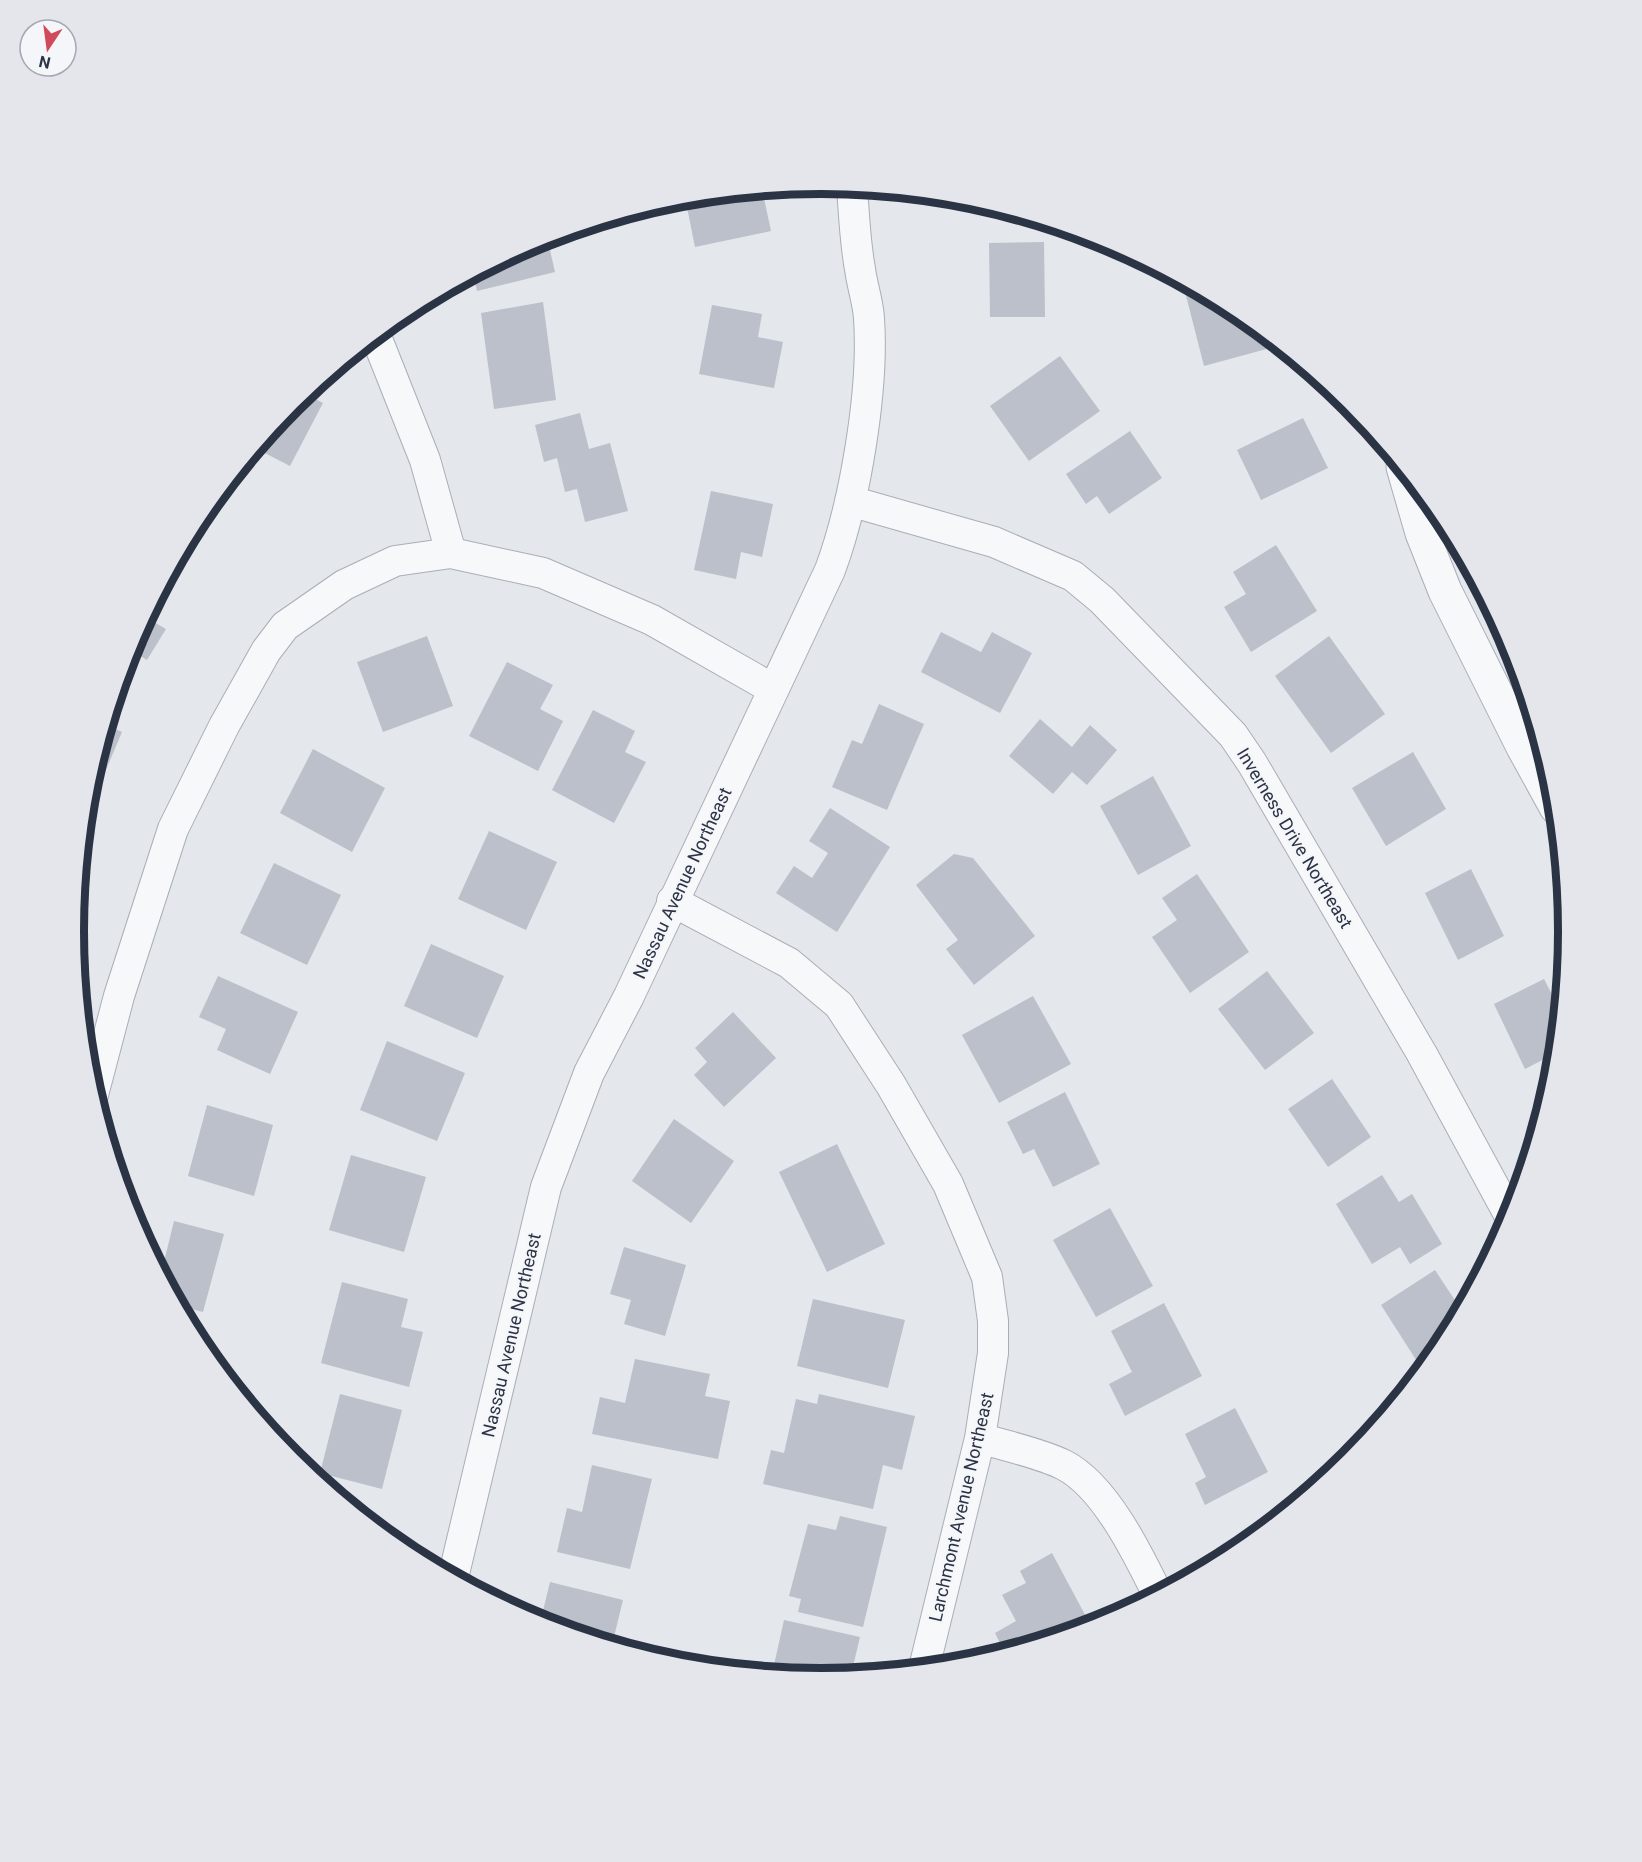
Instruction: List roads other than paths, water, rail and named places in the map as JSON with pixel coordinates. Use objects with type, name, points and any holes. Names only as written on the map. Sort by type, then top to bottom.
[{"type":"street","name":"Nassau Avenue Northeast","points":[[455,1570],[546,1187],[589,1073],[629,996],[830,570],[841,541],[850,501],[869,366],[869,316],[859,266],[853,195]]},
{"type":"street","points":[[378,342],[425,460],[451,553]]},
{"type":"street","points":[[1408,485],[1422,533],[1446,591],[1522,747],[1544,785]]},
{"type":"street","name":"Inverness Drive Northeast","points":[[850,501],[994,542],[1073,576],[1102,600],[1233,735],[1252,763],[1422,1054],[1505,1206]]},
{"type":"street","points":[[98,1076],[119,996],[173,829],[224,726],[266,651],[285,626],[344,585],[395,561],[451,553],[543,573],[583,588],[651,620],[773,689]]},
{"type":"street","name":"Larchmont Avenue Northeast","points":[[672,901],[789,963],[839,1005],[891,1085],[948,1184],[987,1277],[993,1321],[993,1353],[980,1438],[926,1661]]},
{"type":"street","points":[[980,1438],[1064,1465],[1082,1479],[1102,1499],[1131,1540],[1155,1588]]}]
